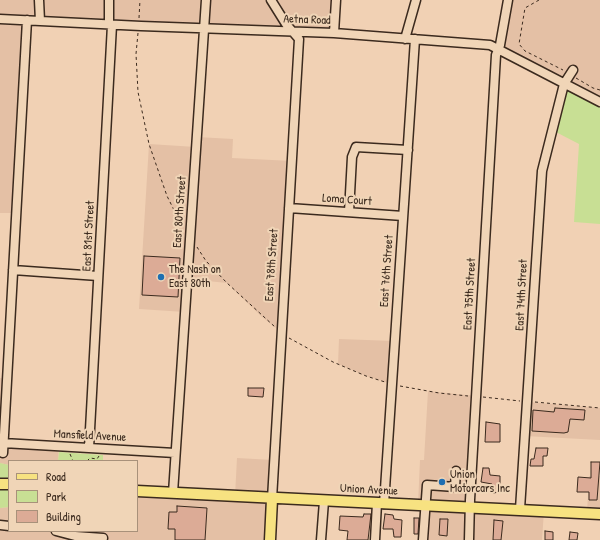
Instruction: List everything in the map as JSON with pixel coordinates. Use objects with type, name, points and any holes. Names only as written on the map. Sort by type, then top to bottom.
[{"type":"main road","name":"Union Avenue","points":[[138,491],[272,499],[600,514]]},
{"type":"main road","name":"East 78th Street","points":[[270,540],[272,499]]},
{"type":"street","points":[[39,0],[40,21]]},
{"type":"street","name":"East 81st Street","points":[[89,448],[111,24],[110,0]]},
{"type":"street","name":"East 80th Street","points":[[173,493],[206,0]]},
{"type":"street","name":"East 78th Street","points":[[271,0],[286,24],[299,39],[272,499]]},
{"type":"street","points":[[334,33],[336,0]]},
{"type":"street","points":[[405,39],[416,0]]},
{"type":"street","name":"East 75th Street","points":[[469,540],[496,55],[508,0]]},
{"type":"street","name":"Aetna Road","points":[[0,19],[334,33],[490,45],[600,102]]},
{"type":"street","points":[[3,453],[27,20]]},
{"type":"street","name":"East 76th Street","points":[[375,540],[381,503],[408,150],[414,40]]},
{"type":"street","points":[[564,84],[572,72]]},
{"type":"street","name":"East 74th Street","points":[[520,510],[542,171],[564,84]]},
{"type":"street","points":[[349,212],[352,157],[356,147],[408,150]]},
{"type":"street","name":"Loma Court","points":[[289,208],[403,216]]},
{"type":"street","points":[[13,270],[98,276]]},
{"type":"street","name":"Mansfield Avenue","points":[[3,443],[175,453]]},
{"type":"street","points":[[423,540],[427,485],[455,487],[456,471]]},
{"type":"street","points":[[321,540],[324,501]]},
{"type":"street","points":[[60,532],[75,536],[104,536]]},
{"type":"path","points":[[138,21],[140,0]]},
{"type":"path","points":[[539,0],[525,8],[519,44],[525,51],[572,72],[586,85],[600,90]]},
{"type":"path","points":[[138,30],[137,74],[142,114],[152,155],[167,196],[183,227]]},
{"type":"path","points":[[196,245],[206,261],[227,283],[278,330]]},
{"type":"path","points":[[286,336],[333,362],[366,376],[389,383]]},
{"type":"path","points":[[397,385],[439,393],[472,396]]},
{"type":"path","points":[[481,397],[523,401]]},
{"type":"path","points":[[533,402],[600,408]]},
{"type":"path","points":[[68,451],[72,460]]},
{"type":"path","points":[[88,460],[90,458],[97,459],[100,453]]},
{"type":"shaded area","points":[[0,0],[336,0],[334,33],[27,20],[16,213],[0,213]]},
{"type":"shaded area","points":[[508,0],[600,0],[600,102],[506,55],[500,45]]},
{"type":"shaded area","points":[[197,137],[233,139],[232,158],[292,161],[281,332],[262,317],[227,283],[188,279],[185,312],[139,309],[149,144],[196,147]]},
{"type":"shaded area","points":[[339,339],[394,341],[392,384],[366,376],[338,364]]},
{"type":"shaded area","points":[[0,378],[7,379],[3,443],[59,446],[58,460],[8,460],[8,465],[0,463]]},
{"type":"shaded area","points":[[428,391],[477,396],[470,508],[544,511],[542,540],[423,540],[425,506],[418,505],[420,460],[424,460]]},
{"type":"shaded area","points":[[528,402],[600,408],[600,440],[525,436]]},
{"type":"shaded area","points":[[237,458],[273,460],[270,540],[0,540],[0,508],[8,507],[8,532],[138,532],[138,491],[235,496]]},
{"type":"shaded area","points":[[589,476],[600,476],[600,514],[587,513]]},
{"type":"green space","points":[[564,84],[600,102],[600,224],[574,222],[579,144],[552,130]]},
{"type":"green space","points":[[59,452],[103,455],[103,460],[58,460]]},
{"type":"green space","points":[[0,463],[8,465],[8,507],[0,508]]},
{"type":"building","name":"The Nash on East 80th","points":[[144,256],[180,258],[178,297],[142,295]]},
{"type":"building","points":[[248,388],[264,388],[263,397],[248,396]]},
{"type":"building","points":[[555,408],[585,410],[584,420],[570,419],[568,432],[564,433],[532,431],[533,410],[554,412]]},
{"type":"building","points":[[486,422],[500,424],[500,442],[485,442]]},
{"type":"building","points":[[536,448],[548,448],[547,456],[543,456],[543,466],[530,466],[531,459],[534,459]]},
{"type":"building","points":[[591,462],[600,462],[597,500],[589,500],[589,492],[577,492],[578,477],[591,478]]},
{"type":"building","points":[[483,468],[489,468],[490,475],[500,476],[500,492],[493,493],[492,484],[481,482]]},
{"type":"building","points":[[177,506],[207,508],[205,540],[175,540],[175,529],[168,529],[169,512],[177,512]]},
{"type":"building","points":[[364,514],[371,514],[368,540],[347,540],[348,531],[339,530],[340,516],[363,517]]},
{"type":"building","points":[[385,514],[393,515],[394,519],[402,520],[401,537],[394,537],[393,529],[383,529]]},
{"type":"building","points":[[414,518],[419,518],[418,534],[414,534]]},
{"type":"building","points":[[440,519],[448,519],[447,536],[439,535]]},
{"type":"building","points":[[494,520],[503,521],[501,540],[493,540]]},
{"type":"building","points":[[545,531],[553,532],[553,540],[545,540]]},
{"type":"building","points":[[570,532],[578,533],[577,540],[569,540]]},
{"type":"place","name":"The Nash on East 80th","points":[[161,277]]},
{"type":"place","name":"Union Motorcars Inc","points":[[442,482]]}]
